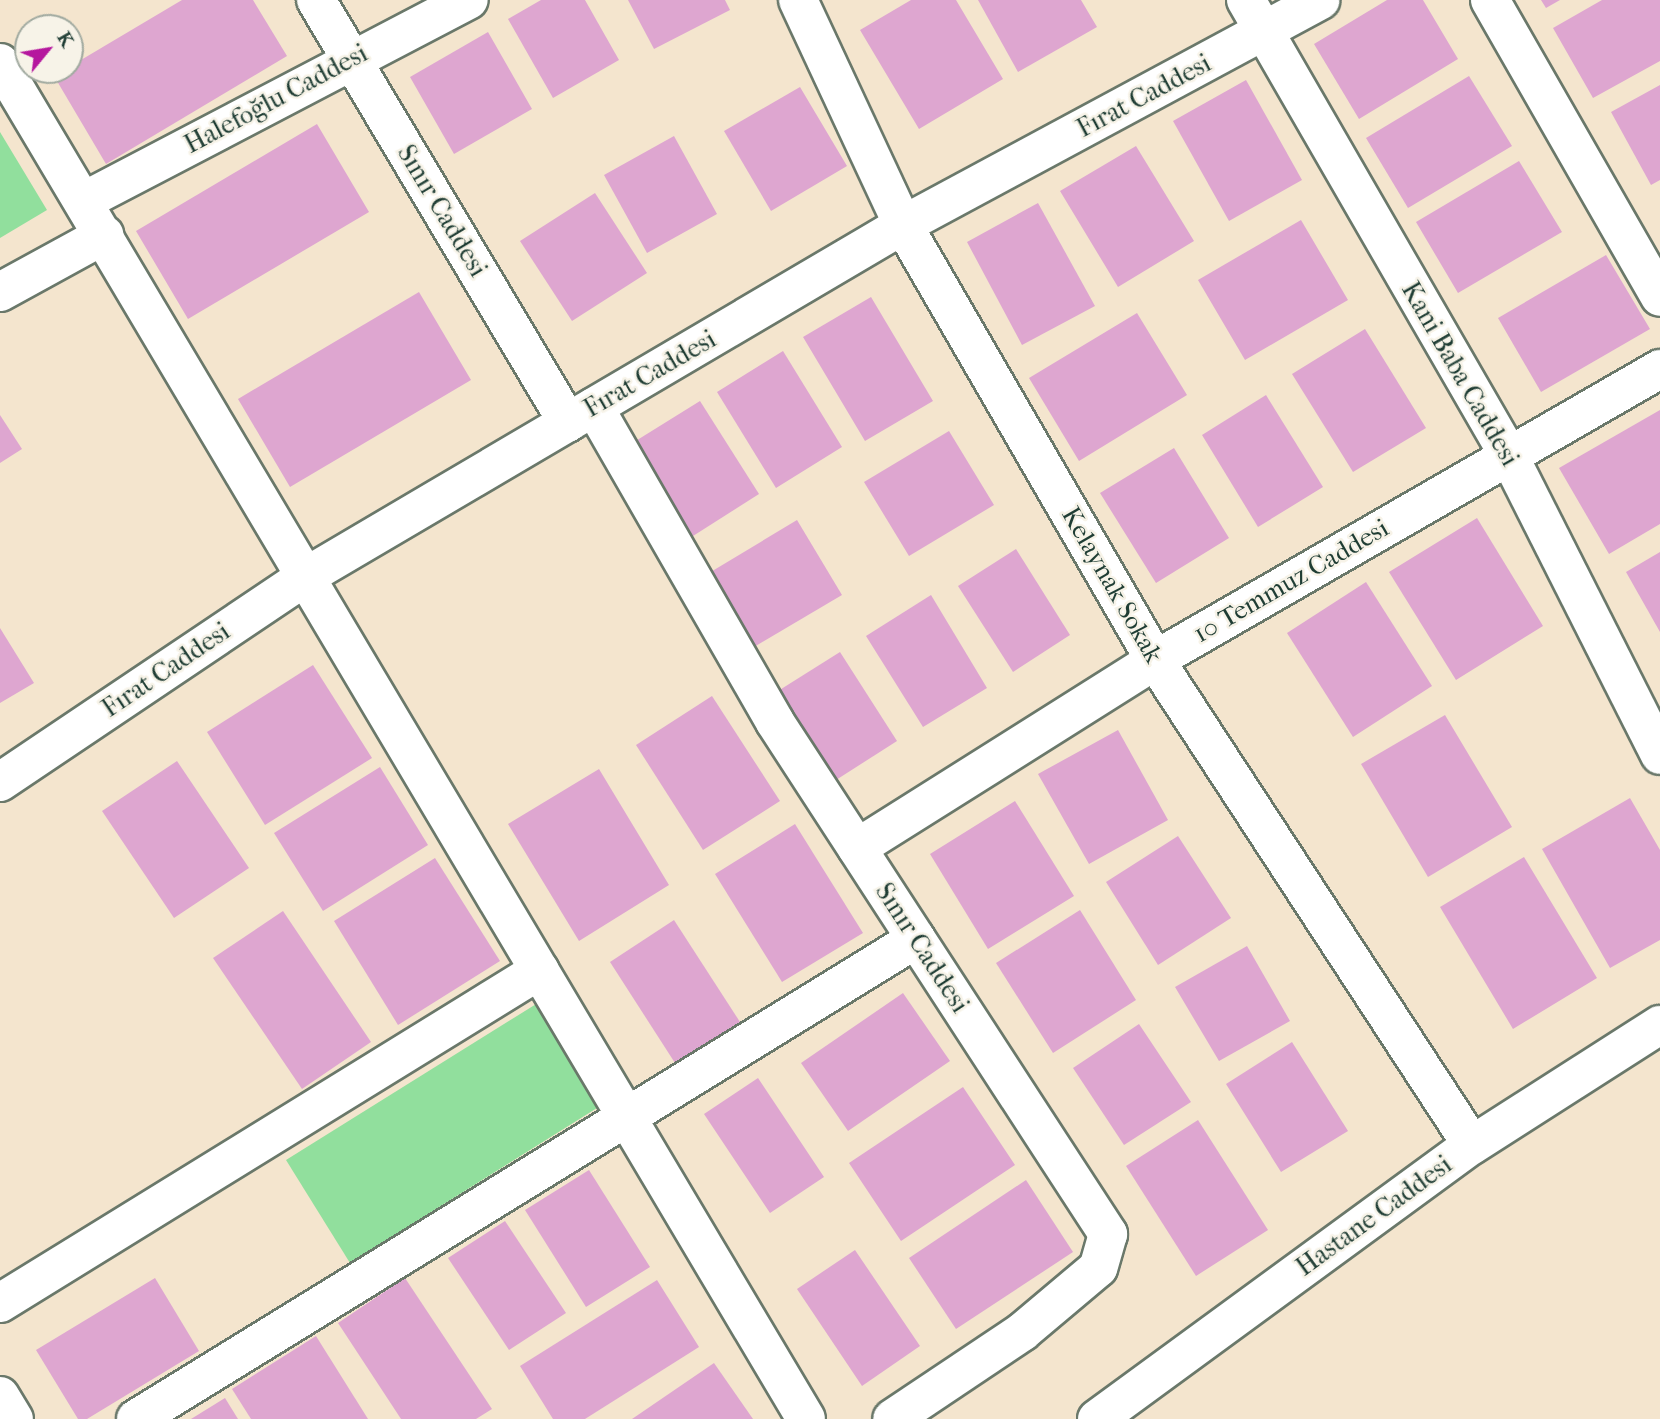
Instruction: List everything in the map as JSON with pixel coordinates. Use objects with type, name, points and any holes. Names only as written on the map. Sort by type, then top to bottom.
[{"type":"street","name":"Sınır Caddesi","points":[[316,0],[775,722],[1108,1234],[1098,1268],[1023,1332],[892,1419]]},
{"type":"street","name":"Halefoğlu Caddesi","points":[[84,201],[351,58],[468,0]]},
{"type":"street","name":"Kelaynak Sokak","points":[[798,0],[903,225],[1155,660],[1472,1145]]},
{"type":"street","name":"Fırat Caddesi","points":[[0,782],[305,576],[1255,16],[1320,0]]},
{"type":"street","points":[[1490,0],[1660,297]]},
{"type":"street","name":"Kani Baba Caddesi","points":[[1255,16],[1507,454],[1660,755]]},
{"type":"street","points":[[0,63],[806,1419]]},
{"type":"street","points":[[0,292],[104,235]]},
{"type":"street","name":"10 Temmuz Caddesi","points":[[857,848],[1155,660],[1507,454],[1660,369]]},
{"type":"street","points":[[136,1419],[916,939]]},
{"type":"street","points":[[0,1303],[540,971]]},
{"type":"street","name":"Hastane Caddesi","points":[[1097,1419],[1472,1145],[1660,1025]]},
{"type":"street","points":[[0,1396],[14,1419]]},
{"type":"green space","points":[[0,132],[47,210],[0,238]]},
{"type":"green space","points":[[541,1001],[605,1103],[350,1263],[286,1160]]},
{"type":"building","points":[[182,0],[253,0],[287,56],[106,164],[59,84],[84,84],[84,58]]},
{"type":"building","points":[[541,0],[585,0],[619,60],[553,98],[508,19]]},
{"type":"building","points":[[628,0],[725,0],[730,10],[654,49]]},
{"type":"building","points":[[911,0],[956,0],[1003,79],[919,129],[860,30]]},
{"type":"building","points":[[978,0],[1081,0],[1097,27],[1018,72]]},
{"type":"building","points":[[1387,0],[1423,0],[1458,59],[1359,119],[1314,44]]},
{"type":"building","points":[[1541,0],[1560,0],[1546,8]]},
{"type":"building","points":[[1602,0],[1660,0],[1660,61],[1593,98],[1553,28]]},
{"type":"building","points":[[488,32],[532,109],[454,154],[410,77]]},
{"type":"building","points":[[1469,76],[1512,146],[1408,208],[1366,138]]},
{"type":"building","points":[[1246,80],[1302,180],[1229,221],[1173,121]]},
{"type":"building","points":[[1660,85],[1660,180],[1651,185],[1611,112]]},
{"type":"building","points":[[800,87],[847,166],[771,211],[724,131]]},
{"type":"building","points":[[317,124],[369,212],[188,319],[136,231]]},
{"type":"building","points":[[674,136],[717,214],[647,253],[604,175]]},
{"type":"building","points":[[1136,146],[1194,241],[1118,287],[1060,191]]},
{"type":"building","points":[[1519,161],[1562,232],[1458,293],[1416,222]]},
{"type":"building","points":[[595,193],[647,273],[572,321],[520,241]]},
{"type":"building","points":[[1038,203],[1095,306],[1022,345],[967,242]]},
{"type":"building","points":[[1301,220],[1348,300],[1245,360],[1198,280]]},
{"type":"building","points":[[1606,255],[1650,329],[1541,392],[1498,318]]},
{"type":"building","points":[[419,292],[471,380],[290,487],[238,399]]},
{"type":"building","points":[[871,297],[933,401],[865,441],[803,337]]},
{"type":"building","points":[[1137,313],[1187,395],[1079,461],[1029,378]]},
{"type":"building","points":[[1365,329],[1426,428],[1353,472],[1292,374]]},
{"type":"building","points":[[783,351],[842,447],[776,488],[717,392]]},
{"type":"building","points":[[1266,395],[1323,487],[1258,527],[1202,435]]},
{"type":"building","points":[[700,401],[759,494],[693,536],[634,442]]},
{"type":"building","points":[[1660,410],[1660,524],[1609,554],[1559,468]]},
{"type":"building","points":[[0,415],[22,449],[0,463]]},
{"type":"building","points":[[949,431],[994,505],[909,556],[864,482]]},
{"type":"building","points":[[1174,448],[1229,538],[1156,583],[1100,493]]},
{"type":"building","points":[[1477,518],[1543,626],[1456,680],[1389,572]]},
{"type":"building","points":[[797,520],[842,595],[754,647],[709,573]]},
{"type":"building","points":[[1016,549],[1070,635],[1013,672],[958,586]]},
{"type":"building","points":[[1660,552],[1660,632],[1626,572]]},
{"type":"building","points":[[1366,582],[1432,686],[1353,737],[1287,633]]},
{"type":"building","points":[[931,595],[987,688],[923,727],[866,636]]},
{"type":"building","points":[[0,628],[34,683],[0,703]]},
{"type":"building","points":[[840,652],[897,741],[836,780],[778,691]]},
{"type":"building","points":[[313,665],[372,758],[265,825],[207,732]]},
{"type":"building","points":[[712,696],[780,801],[703,850],[636,745]]},
{"type":"building","points":[[1445,715],[1512,827],[1428,877],[1361,764]]},
{"type":"building","points":[[1118,730],[1168,820],[1089,864],[1038,774]]},
{"type":"building","points":[[177,761],[249,868],[174,918],[102,811]]},
{"type":"building","points":[[380,767],[428,845],[323,911],[274,833]]},
{"type":"building","points":[[599,769],[669,885],[579,941],[508,824]]},
{"type":"building","points":[[1630,798],[1660,850],[1660,940],[1610,968],[1542,849]]},
{"type":"building","points":[[1015,801],[1074,896],[988,949],[930,854]]},
{"type":"building","points":[[795,824],[863,933],[782,982],[715,874]]},
{"type":"building","points":[[1178,836],[1231,918],[1158,965],[1106,882]]},
{"type":"building","points":[[1524,857],[1597,978],[1513,1029],[1440,907]]},
{"type":"building","points":[[435,858],[500,961],[398,1025],[334,921]]},
{"type":"building","points":[[1080,910],[1136,1000],[1053,1053],[996,963]]},
{"type":"building","points":[[283,911],[371,1042],[302,1089],[213,958]]},
{"type":"building","points":[[674,920],[740,1022],[675,1063],[610,962]]},
{"type":"building","points":[[1247,946],[1290,1021],[1219,1061],[1175,987]]},
{"type":"building","points":[[903,993],[950,1061],[848,1131],[801,1063]]},
{"type":"building","points":[[1139,1024],[1191,1102],[1124,1145],[1073,1068]]},
{"type":"building","points":[[1292,1042],[1348,1131],[1281,1172],[1226,1084]]},
{"type":"building","points":[[758,1078],[824,1177],[770,1213],[704,1114]]},
{"type":"building","points":[[963,1087],[1015,1165],[901,1241],[849,1163]]},
{"type":"building","points":[[1198,1120],[1268,1230],[1196,1276],[1126,1166]]},
{"type":"building","points":[[589,1170],[650,1267],[586,1307],[525,1210]]},
{"type":"building","points":[[1026,1180],[1073,1252],[956,1329],[909,1258]]},
{"type":"building","points":[[505,1221],[566,1313],[509,1350],[448,1258]]},
{"type":"building","points":[[855,1250],[920,1346],[862,1386],[797,1289]]},
{"type":"building","points":[[155,1278],[199,1351],[87,1419],[78,1419],[36,1350]]},
{"type":"building","points":[[405,1278],[492,1409],[476,1419],[401,1419],[338,1323]]},
{"type":"building","points":[[657,1280],[699,1347],[585,1419],[553,1419],[520,1366]]},
{"type":"building","points":[[316,1336],[368,1419],[251,1419],[232,1389]]},
{"type":"building","points":[[714,1363],[753,1419],[632,1419]]},
{"type":"building","points":[[225,1398],[238,1419],[191,1419]]}]
